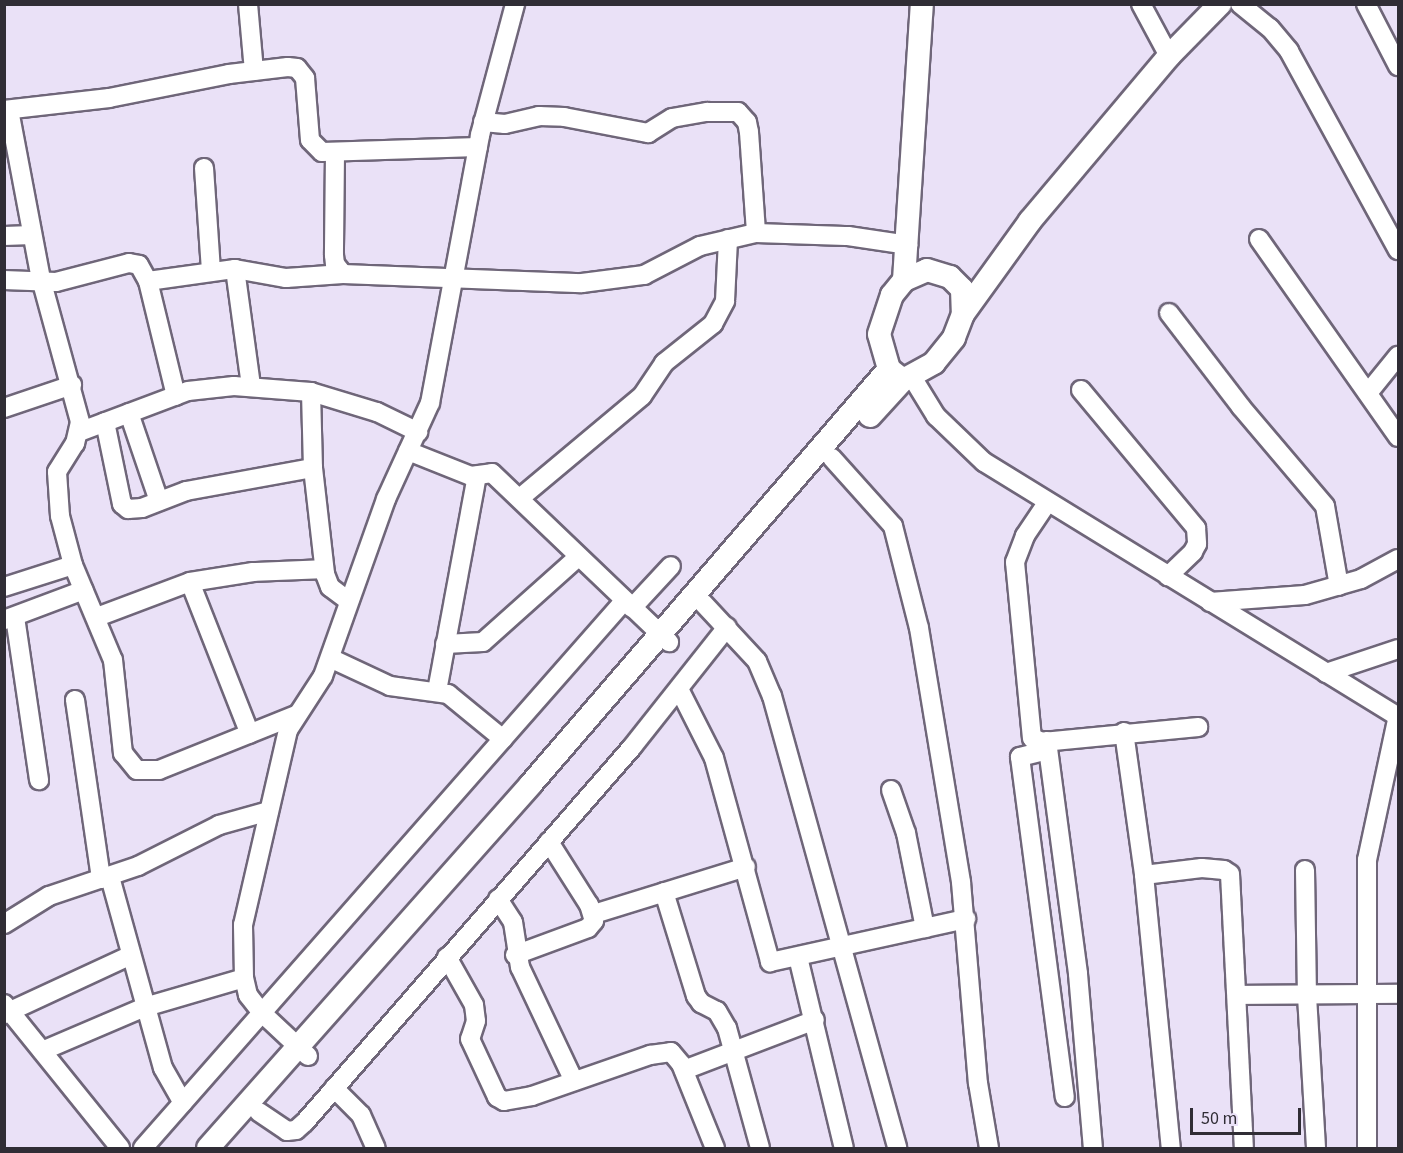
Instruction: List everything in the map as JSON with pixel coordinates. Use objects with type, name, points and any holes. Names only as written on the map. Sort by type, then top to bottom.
[{"type":"main road","points":[[904,280],[922,4]]},
{"type":"main road","points":[[208,1149],[304,1052],[664,638],[901,375],[934,363],[954,338],[963,314],[1030,221],[1169,56],[1215,6]]},
{"type":"main road","points":[[901,375],[879,334],[892,295],[904,280],[927,270],[950,277],[962,289],[963,314]]},
{"type":"main road","points":[[664,638],[703,603],[832,458],[901,375]]},
{"type":"main road","points":[[227,1149],[259,1112],[304,1052]]},
{"type":"street","points":[[248,4],[254,71]]},
{"type":"street","points":[[304,1052],[262,1013],[248,995],[244,978],[243,926],[280,758],[296,715],[323,676],[347,600],[430,403],[483,122],[515,4]]},
{"type":"street","points":[[1141,4],[1169,56]]},
{"type":"street","points":[[1240,4],[1270,28],[1289,51],[1398,250]]},
{"type":"street","points":[[1365,4],[1398,66]]},
{"type":"street","points":[[80,432],[72,385],[41,279],[7,110],[109,98],[254,71],[288,67],[302,72],[310,140],[322,152],[478,147]]},
{"type":"street","points":[[483,122],[505,124],[539,116],[564,117],[648,133],[679,117],[729,110],[738,112],[747,122],[749,132],[756,233]]},
{"type":"street","points":[[334,153],[334,255],[335,264],[343,274]]},
{"type":"street","points":[[204,168],[211,272]]},
{"type":"street","points":[[148,281],[235,269],[286,278],[343,274],[563,284],[614,280],[644,274],[700,246],[756,233],[848,236],[908,245]]},
{"type":"street","points":[[4,236],[32,235]]},
{"type":"street","points":[[520,498],[642,396],[664,363],[713,324],[725,302],[728,239]]},
{"type":"street","points":[[1259,239],[1398,437]]},
{"type":"street","points":[[4,280],[41,279],[56,282],[134,262],[148,281],[176,396]]},
{"type":"street","points":[[235,269],[251,386]]},
{"type":"street","points":[[1169,313],[1241,407],[1325,506],[1339,586]]},
{"type":"street","points":[[1368,393],[1398,356]]},
{"type":"street","points":[[901,375],[956,438],[984,462],[1047,503],[1398,717],[1368,851],[1370,996],[1367,1149]]},
{"type":"street","points":[[4,408],[72,385]]},
{"type":"street","points":[[296,715],[159,770],[137,770],[128,764],[123,753],[112,660],[97,617],[74,566],[56,482],[60,464],[80,432],[176,396],[206,388],[251,386],[311,392],[377,412],[418,432]]},
{"type":"street","points":[[1081,390],[1196,528],[1197,544],[1193,552],[1168,576]]},
{"type":"street","points":[[311,392],[313,468],[324,569],[330,587],[347,600]]},
{"type":"street","points":[[129,413],[159,501]]},
{"type":"street","points":[[105,422],[122,504],[133,510],[186,491],[313,468]]},
{"type":"street","points":[[408,451],[441,467],[477,476],[492,473],[664,638]]},
{"type":"street","points":[[832,458],[886,514],[898,541],[919,628],[966,919],[978,1083],[989,1149]]},
{"type":"street","points":[[437,691],[469,533],[477,476]]},
{"type":"street","points":[[1047,503],[1025,536],[1015,562],[1031,733],[1035,741],[1048,745]]},
{"type":"street","points":[[445,644],[483,642],[578,557]]},
{"type":"street","points":[[1210,602],[1273,599],[1339,586],[1370,575],[1398,559]]},
{"type":"street","points":[[4,587],[74,566]]},
{"type":"street","points":[[143,1149],[503,739],[628,604],[671,566]]},
{"type":"street","points":[[97,617],[190,582],[253,572],[324,569]]},
{"type":"street","points":[[190,582],[250,734]]},
{"type":"street","points":[[39,780],[10,618],[84,590]]},
{"type":"street","points":[[703,603],[727,627],[764,672],[842,945],[897,1149]]},
{"type":"street","points":[[259,1112],[287,1131],[296,1130],[549,842],[679,689],[727,627]]},
{"type":"street","points":[[1326,673],[1398,649]]},
{"type":"street","points":[[330,658],[390,686],[437,691],[457,699],[503,739]]},
{"type":"street","points":[[679,689],[714,758],[746,867],[766,958],[776,962],[842,945],[966,919]]},
{"type":"street","points":[[75,700],[105,878],[131,955],[163,1068],[183,1103]]},
{"type":"street","points":[[1065,1098],[1020,758],[1048,745],[1124,732],[1198,727]]},
{"type":"street","points":[[1124,732],[1144,875],[1171,1149]]},
{"type":"street","points":[[1048,745],[1078,974],[1093,1149]]},
{"type":"street","points":[[891,790],[906,833],[925,928]]},
{"type":"street","points":[[4,924],[49,896],[105,878],[219,825],[269,811]]},
{"type":"street","points":[[549,842],[594,914]]},
{"type":"street","points":[[515,955],[588,928],[594,914],[746,867]]},
{"type":"street","points":[[1144,875],[1203,868],[1224,870],[1230,874],[1244,1149]]},
{"type":"street","points":[[1305,870],[1307,996],[1317,1149]]},
{"type":"street","points":[[664,892],[696,996],[722,1018],[734,1052],[760,1149]]},
{"type":"street","points":[[498,899],[513,922],[515,955],[574,1081]]},
{"type":"street","points":[[120,1149],[7,1010],[131,955]]},
{"type":"street","points":[[447,957],[474,1005],[476,1021],[470,1039],[497,1098],[515,1100],[662,1052],[676,1056],[684,1070],[714,1149]]},
{"type":"street","points":[[798,957],[815,1020],[844,1149]]},
{"type":"street","points":[[42,1051],[145,1007],[244,978]]},
{"type":"street","points":[[1237,995],[1370,996],[1398,994]]},
{"type":"street","points":[[684,1070],[815,1020]]},
{"type":"street","points":[[334,1088],[361,1115],[376,1149]]}]
